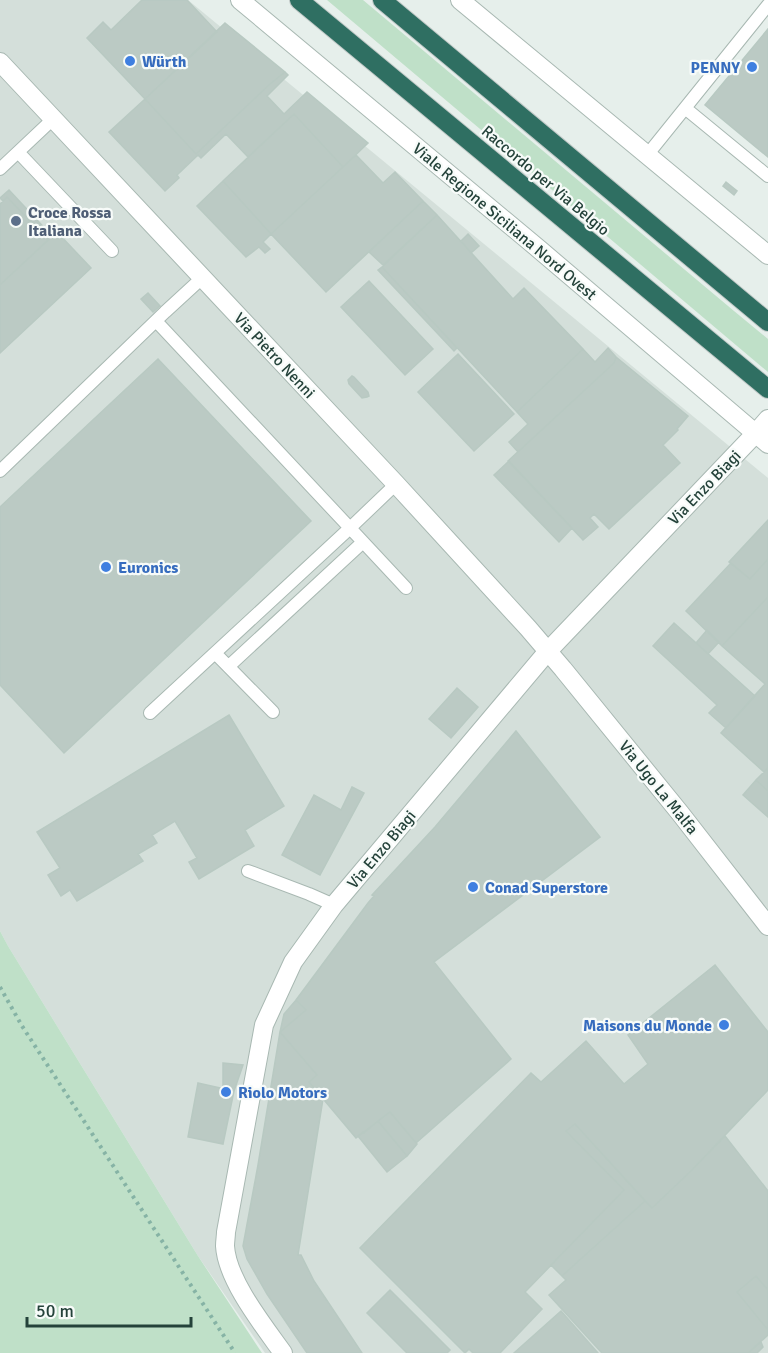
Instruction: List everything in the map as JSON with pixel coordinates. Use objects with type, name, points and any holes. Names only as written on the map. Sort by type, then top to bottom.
[{"type":"highway","name":"Raccordo per Via Belgio","points":[[299,0],[768,389]]},
{"type":"highway","name":"Raccordo per Via Belgio","points":[[382,0],[768,322]]},
{"type":"street","name":"Viale Regione Siciliana Nord Ovest","points":[[240,0],[762,439]]},
{"type":"street","points":[[460,0],[766,251]]},
{"type":"street","name":"Via Pietro Nenni","points":[[0,62],[396,484],[548,651]]},
{"type":"street","name":"Via Enzo Biagi","points":[[283,1353],[242,1294],[231,1271],[225,1247],[264,1025],[293,962],[334,905],[548,651],[762,439],[768,419]]},
{"type":"street","name":"Via Ugo La Malfa","points":[[548,651],[680,813],[768,926]]},
{"type":"lane","points":[[648,154],[768,5]]},
{"type":"lane","points":[[686,108],[768,176]]},
{"type":"lane","points":[[0,169],[53,120]]},
{"type":"lane","points":[[18,152],[112,251]]},
{"type":"lane","points":[[0,471],[202,278]]},
{"type":"lane","points":[[156,321],[406,588]]},
{"type":"lane","points":[[150,713],[396,484]]},
{"type":"lane","points":[[229,666],[363,542]]},
{"type":"lane","points":[[215,653],[273,712]]},
{"type":"lane","points":[[248,871],[334,905]]},
{"type":"path","points":[[0,987],[28,1035],[235,1353]]},
{"type":"shaded area","points":[[0,0],[188,0],[768,478],[768,1353],[265,1353],[198,1256],[8,946],[0,931]]},
{"type":"green space","points":[[327,0],[363,0],[768,339],[768,372]]},
{"type":"green space","points":[[0,931],[198,1256],[262,1353],[0,1353]]},
{"type":"building","points":[[142,0],[187,0],[217,32],[145,99],[87,38],[103,22],[111,30]]},
{"type":"building","points":[[225,23],[285,72],[196,154],[145,99]]},
{"type":"building","name":"PENNY","points":[[768,29],[768,157],[705,105]]},
{"type":"building","points":[[285,72],[288,75],[267,96],[284,114],[307,92],[368,143],[343,167],[294,114],[248,157],[226,134],[201,158],[198,155],[177,175],[179,178],[165,191],[109,132],[145,99],[196,154]]},
{"type":"building","points":[[294,114],[343,167],[271,234],[223,181]]},
{"type":"building","points":[[356,155],[383,183],[395,172],[423,201],[326,292],[271,234]]},
{"type":"building","points":[[223,181],[271,234],[263,242],[270,249],[265,253],[259,247],[246,257],[197,206]]},
{"type":"building","points":[[726,182],[737,191],[734,195],[723,186]]},
{"type":"building","points":[[9,190],[52,236],[48,240],[7,197],[3,201],[0,198]]},
{"type":"building","points":[[7,197],[48,240],[0,285],[0,204]]},
{"type":"building","points":[[423,201],[437,215],[383,265],[369,252]]},
{"type":"building","points":[[437,215],[513,299],[524,288],[583,349],[517,412],[382,267]]},
{"type":"building","points":[[57,232],[91,268],[0,353],[0,285]]},
{"type":"building","points":[[468,234],[479,246],[471,253],[461,241]]},
{"type":"building","points":[[382,267],[457,348],[454,351],[378,270]]},
{"type":"building","points":[[369,281],[433,349],[405,375],[341,307]]},
{"type":"building","points":[[148,293],[160,306],[153,312],[141,299]]},
{"type":"building","points":[[608,348],[616,357],[614,363],[518,452],[509,442],[528,424],[517,412],[583,349],[595,362]]},
{"type":"building","points":[[458,354],[514,414],[474,451],[418,392]]},
{"type":"building","points":[[616,357],[688,416],[663,445],[680,463],[609,529],[594,514],[590,518],[598,527],[583,540],[508,461],[614,363]]},
{"type":"building","points":[[158,359],[311,521],[64,753],[0,685],[0,507]]},
{"type":"building","points":[[352,376],[368,392],[369,396],[362,398],[349,384],[348,380]]},
{"type":"building","points":[[509,461],[572,528],[559,542],[494,475]]},
{"type":"building","points":[[768,520],[768,559],[750,579],[729,562]]},
{"type":"building","points":[[768,559],[768,597],[722,646],[686,611],[731,563],[750,579]]},
{"type":"building","points":[[768,597],[768,768],[764,772],[721,733],[765,684],[722,646]]},
{"type":"building","points":[[674,623],[755,696],[726,728],[709,713],[717,705],[653,646]]},
{"type":"building","points":[[707,630],[719,642],[708,654],[696,643]]},
{"type":"building","points":[[457,688],[478,707],[451,738],[429,719]]},
{"type":"building","points":[[229,715],[284,806],[245,830],[254,846],[199,879],[189,862],[197,858],[175,821],[152,835],[157,843],[138,854],[143,861],[77,901],[70,890],[61,896],[48,875],[60,868],[37,832]]},
{"type":"building","points":[[516,731],[600,837],[434,962],[511,1059],[416,1143],[390,1112],[356,1138],[309,1082],[317,1075],[280,1032],[306,1010],[296,1000],[374,896],[372,895],[435,827]]},
{"type":"building","points":[[768,768],[768,791],[756,780]]},
{"type":"building","points":[[756,780],[768,791],[768,817],[743,795]]},
{"type":"building","points":[[352,787],[364,793],[320,875],[282,855],[314,795],[341,810]]},
{"type":"building","points":[[715,965],[768,1032],[768,1090],[691,1171],[652,1208],[575,1124],[566,1131],[624,1190],[525,1292],[542,1309],[500,1353],[473,1353],[469,1349],[465,1353],[360,1248],[531,1073],[541,1082],[586,1041],[624,1084],[648,1064],[628,1035]]},
{"type":"building","points":[[296,1000],[306,1010],[280,1032],[284,1014]]},
{"type":"building","points":[[280,1032],[317,1075],[309,1082],[323,1099],[298,1255],[301,1255],[314,1281],[362,1353],[307,1353],[267,1294],[247,1259],[243,1246]]},
{"type":"building","points":[[223,1063],[243,1065],[234,1091],[223,1088]]},
{"type":"building","points":[[198,1083],[234,1091],[223,1144],[188,1137]]},
{"type":"building","points":[[390,1112],[417,1144],[407,1156],[378,1121]]},
{"type":"building","points":[[378,1121],[407,1156],[387,1172],[358,1136]]},
{"type":"building","points":[[575,1124],[645,1201],[562,1276],[551,1265],[624,1190],[566,1131]]},
{"type":"building","points":[[725,1136],[768,1191],[768,1290],[756,1276],[737,1292],[768,1330],[768,1335],[748,1353],[602,1353],[549,1295],[566,1280],[562,1276],[645,1201],[652,1208]]},
{"type":"building","points":[[756,1276],[768,1290],[768,1330],[737,1292]]},
{"type":"building","points":[[390,1290],[450,1350],[447,1353],[407,1353],[367,1313]]},
{"type":"building","points":[[561,1311],[598,1353],[514,1353]]},
{"type":"building","points":[[761,1342],[763,1347],[757,1353],[748,1353]]},
{"type":"place","name":"Würth","points":[[130,61]]},
{"type":"place","name":"PENNY","points":[[752,67]]},
{"type":"place","name":"Croce Rossa Italiana","points":[[16,221]]},
{"type":"place","name":"Euronics","points":[[106,567]]},
{"type":"place","name":"Conad Superstore","points":[[473,887]]},
{"type":"place","name":"Maisons du Monde","points":[[724,1025]]},
{"type":"place","name":"Riolo Motors","points":[[226,1092]]}]
